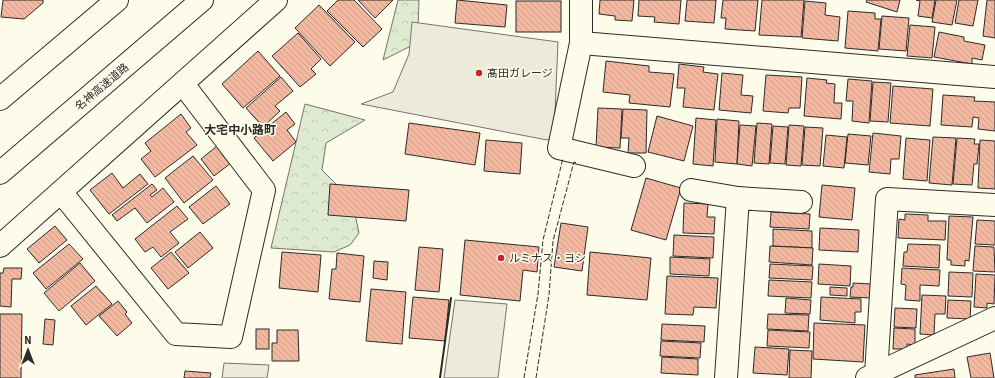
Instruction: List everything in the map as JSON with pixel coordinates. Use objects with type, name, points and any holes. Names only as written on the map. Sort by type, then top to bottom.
[{"type":"main road","points":[[0,99],[117,0]]},
{"type":"main road","name":"名神高速道路","points":[[0,173],[202,0]]},
{"type":"main road","points":[[0,246],[276,0]]},
{"type":"main road","points":[[581,0],[581,43],[559,148],[634,166]]},
{"type":"main road","points":[[581,43],[995,77]]},
{"type":"main road","points":[[61,192],[176,334],[231,337],[264,190],[183,84]]},
{"type":"main road","points":[[691,190],[738,198],[801,202]]},
{"type":"main road","points":[[726,378],[738,198]]},
{"type":"main road","points":[[995,205],[886,199],[871,376],[995,318]]},
{"type":"green space","points":[[398,0],[419,0],[418,27],[411,46],[383,60]]},
{"type":"green space","points":[[305,104],[365,120],[326,143],[322,170],[352,200],[359,233],[350,245],[334,252],[271,248]]},
{"type":"shaded area","name":"髙田ガレージ","points":[[412,22],[558,42],[554,135],[547,140],[361,104],[393,92],[409,54]]},
{"type":"shaded area","points":[[455,300],[507,304],[498,378],[444,378]]},
{"type":"shaded area","points":[[224,363],[269,365],[267,378],[222,378]]},
{"type":"building","points":[[3,0],[43,0],[43,3],[24,19],[1,17]]},
{"type":"building","points":[[338,0],[354,0],[382,29],[363,47],[327,11]]},
{"type":"building","points":[[358,0],[393,0],[375,18]]},
{"type":"building","points":[[457,0],[507,5],[505,27],[455,23]]},
{"type":"building","points":[[600,0],[634,0],[632,21],[615,20],[615,16],[599,14]]},
{"type":"building","points":[[639,0],[681,0],[679,24],[654,22],[655,17],[638,16]]},
{"type":"building","points":[[687,0],[716,0],[714,23],[685,21]]},
{"type":"building","points":[[723,0],[758,0],[755,31],[725,29],[726,18],[721,18]]},
{"type":"building","points":[[762,0],[804,0],[801,37],[759,35]]},
{"type":"building","points":[[867,0],[900,0],[897,12],[866,2]]},
{"type":"building","points":[[916,0],[935,0],[932,18],[918,16],[920,1]]},
{"type":"building","points":[[936,0],[957,0],[952,25],[932,22]]},
{"type":"building","points":[[959,0],[978,0],[973,26],[955,23]]},
{"type":"building","points":[[987,0],[995,0],[995,38],[983,36]]},
{"type":"building","points":[[516,1],[561,1],[561,32],[516,32]]},
{"type":"building","points":[[805,1],[826,3],[825,15],[840,17],[838,41],[802,38]]},
{"type":"building","points":[[319,5],[355,42],[330,66],[295,28]]},
{"type":"building","points":[[848,11],[875,13],[875,19],[881,19],[878,51],[845,48]]},
{"type":"building","points":[[882,16],[909,18],[906,51],[879,49]]},
{"type":"building","points":[[910,25],[935,27],[932,58],[907,56]]},
{"type":"building","points":[[939,32],[964,37],[964,41],[985,45],[982,60],[972,58],[972,64],[934,57]]},
{"type":"building","points":[[298,33],[321,59],[311,69],[316,74],[300,87],[272,56]]},
{"type":"building","points":[[258,51],[280,76],[243,108],[222,84]]},
{"type":"building","points":[[606,61],[649,66],[649,72],[674,74],[670,107],[629,103],[630,95],[603,92]]},
{"type":"building","points":[[679,64],[704,67],[703,72],[718,74],[714,110],[683,107],[685,88],[677,88]]},
{"type":"building","points":[[722,73],[743,75],[741,95],[753,96],[751,113],[719,110]]},
{"type":"building","points":[[766,75],[802,77],[800,108],[789,108],[788,113],[763,111]]},
{"type":"building","points":[[281,77],[293,91],[275,106],[280,111],[263,127],[246,108]]},
{"type":"building","points":[[807,78],[827,80],[826,83],[835,84],[834,103],[842,103],[841,119],[804,116]]},
{"type":"building","points":[[848,79],[872,81],[869,123],[852,121],[853,101],[846,101]]},
{"type":"building","points":[[873,82],[891,83],[888,122],[870,121]]},
{"type":"building","points":[[893,86],[933,89],[930,126],[890,123]]},
{"type":"building","points":[[943,95],[975,97],[974,101],[995,102],[995,131],[978,129],[979,118],[973,117],[972,127],[941,125]]},
{"type":"building","points":[[598,108],[622,109],[620,148],[596,147]]},
{"type":"building","points":[[623,109],[647,110],[646,153],[628,153],[629,138],[621,138]]},
{"type":"building","points":[[286,112],[295,124],[287,130],[296,142],[273,161],[254,138]]},
{"type":"building","points":[[181,114],[191,128],[186,132],[197,145],[155,177],[141,159],[151,151],[145,143]]},
{"type":"building","points":[[657,116],[693,126],[684,161],[648,152]]},
{"type":"building","points":[[696,118],[716,120],[713,166],[693,164]]},
{"type":"building","points":[[717,119],[739,121],[737,164],[715,162]]},
{"type":"building","points":[[409,123],[480,133],[475,165],[405,154]]},
{"type":"building","points":[[757,123],[772,124],[769,164],[754,163]]},
{"type":"building","points":[[740,125],[756,126],[752,166],[737,164]]},
{"type":"building","points":[[789,125],[804,126],[801,166],[786,165]]},
{"type":"building","points":[[773,126],[788,127],[785,164],[770,163]]},
{"type":"building","points":[[805,127],[823,128],[820,166],[802,165]]},
{"type":"building","points":[[873,133],[901,136],[899,159],[891,159],[890,174],[869,172]]},
{"type":"building","points":[[848,134],[871,136],[868,165],[845,163]]},
{"type":"building","points":[[826,135],[847,137],[844,168],[823,166]]},
{"type":"building","points":[[933,137],[956,138],[952,185],[929,183]]},
{"type":"building","points":[[906,138],[930,140],[927,181],[903,179]]},
{"type":"building","points":[[957,138],[975,139],[974,144],[979,144],[977,164],[974,164],[972,185],[953,184]]},
{"type":"building","points":[[486,140],[522,143],[520,174],[484,171]]},
{"type":"building","points":[[980,140],[995,141],[995,189],[978,188]]},
{"type":"building","points":[[217,146],[231,163],[214,176],[201,159]]},
{"type":"building","points":[[193,156],[213,180],[184,203],[165,178]]},
{"type":"building","points":[[112,173],[123,188],[140,174],[148,184],[109,214],[90,190]]},
{"type":"building","points":[[646,178],[681,188],[666,240],[631,230]]},
{"type":"building","points":[[152,184],[157,190],[150,195],[152,197],[163,188],[174,202],[147,223],[135,208],[117,221],[112,215]]},
{"type":"building","points":[[330,184],[409,190],[406,221],[328,215]]},
{"type":"building","points":[[822,185],[855,188],[852,220],[819,217]]},
{"type":"building","points":[[216,186],[230,204],[203,224],[189,207]]},
{"type":"building","points":[[684,203],[708,204],[707,217],[715,217],[714,234],[683,233]]},
{"type":"building","points":[[177,206],[188,219],[170,232],[179,243],[161,257],[153,247],[145,252],[135,239]]},
{"type":"building","points":[[771,212],[810,214],[809,229],[770,227]]},
{"type":"building","points":[[905,214],[928,215],[928,221],[946,221],[945,240],[898,238],[899,219],[905,220]]},
{"type":"building","points":[[949,216],[973,217],[969,261],[965,260],[965,266],[951,265],[951,260],[947,260]]},
{"type":"building","points":[[977,220],[995,221],[995,245],[975,244]]},
{"type":"building","points":[[561,223],[588,227],[582,271],[554,267]]},
{"type":"building","points":[[55,226],[67,240],[39,263],[27,249]]},
{"type":"building","points":[[820,228],[859,230],[858,252],[819,250]]},
{"type":"building","points":[[773,229],[812,231],[812,248],[773,246]]},
{"type":"building","points":[[200,232],[213,248],[188,268],[175,252]]},
{"type":"building","points":[[674,235],[714,237],[713,258],[673,256]]},
{"type":"building","name":"ルミナス・ヨシ","points":[[465,240],[539,247],[537,272],[523,270],[520,301],[460,295]]},
{"type":"building","points":[[69,244],[83,259],[46,289],[33,273]]},
{"type":"building","points":[[908,244],[940,245],[939,268],[903,266],[904,252],[907,252]]},
{"type":"building","points":[[770,246],[813,248],[812,265],[769,262]]},
{"type":"building","points":[[975,246],[994,247],[995,272],[973,271]]},
{"type":"building","points":[[419,247],[443,249],[439,292],[415,290]]},
{"type":"building","points":[[171,252],[189,273],[168,289],[151,268]]},
{"type":"building","points":[[282,252],[321,255],[318,292],[279,288]]},
{"type":"building","points":[[590,252],[651,258],[647,300],[587,295]]},
{"type":"building","points":[[337,253],[364,256],[360,302],[329,299],[332,269],[336,269]]},
{"type":"building","points":[[670,257],[710,259],[709,276],[670,274]]},
{"type":"building","points":[[374,261],[388,262],[387,280],[373,278]]},
{"type":"building","points":[[80,263],[95,281],[59,311],[44,293]]},
{"type":"building","points":[[770,264],[813,266],[812,280],[769,278]]},
{"type":"building","points":[[819,264],[851,266],[850,286],[818,284]]},
{"type":"building","points":[[4,268],[22,268],[21,279],[12,279],[11,307],[0,306],[0,273],[3,273]]},
{"type":"building","points":[[902,268],[940,270],[939,286],[920,285],[920,301],[905,300],[906,285],[901,284]]},
{"type":"building","points":[[949,272],[973,273],[972,297],[948,296]]},
{"type":"building","points":[[976,274],[995,275],[994,304],[987,303],[987,308],[974,307]]},
{"type":"building","points":[[667,276],[718,278],[716,308],[694,307],[693,315],[665,314]]},
{"type":"building","points":[[769,280],[812,282],[811,298],[768,296]]},
{"type":"building","points":[[853,283],[871,284],[870,298],[850,297]]},
{"type":"building","points":[[96,286],[112,304],[86,325],[71,306]]},
{"type":"building","points":[[830,287],[847,288],[847,296],[830,295]]},
{"type":"building","points":[[371,289],[406,292],[402,344],[366,341]]},
{"type":"building","points":[[922,295],[946,296],[945,314],[935,314],[934,335],[920,334]]},
{"type":"building","points":[[413,297],[449,300],[445,341],[409,338]]},
{"type":"building","points":[[821,297],[861,299],[861,312],[855,312],[855,323],[820,320]]},
{"type":"building","points":[[786,298],[811,300],[810,314],[785,313]]},
{"type":"building","points":[[948,300],[971,301],[970,319],[947,318]]},
{"type":"building","points":[[118,301],[127,312],[125,314],[132,323],[117,336],[99,316]]},
{"type":"building","points":[[895,308],[917,309],[916,328],[894,327]]},
{"type":"building","points":[[0,314],[22,314],[21,378],[0,378]]},
{"type":"building","points":[[768,314],[809,315],[808,331],[767,329]]},
{"type":"building","points":[[45,319],[55,320],[53,345],[43,344]]},
{"type":"building","points":[[814,323],[865,325],[863,362],[813,359]]},
{"type":"building","points":[[662,324],[705,326],[704,342],[661,340]]},
{"type":"building","points":[[894,328],[915,329],[915,345],[907,344],[907,349],[893,349]]},
{"type":"building","points":[[256,329],[269,329],[269,349],[256,349]]},
{"type":"building","points":[[277,330],[298,330],[299,361],[272,361],[272,343],[277,343]]},
{"type":"building","points":[[768,330],[810,332],[809,348],[767,346]]},
{"type":"building","points":[[661,341],[701,343],[700,358],[660,356]]},
{"type":"building","points":[[755,347],[789,349],[787,375],[753,373]]},
{"type":"building","points":[[790,350],[812,351],[811,378],[789,378]]},
{"type":"building","points":[[990,353],[994,378],[971,378],[967,357]]},
{"type":"building","points":[[662,357],[698,359],[698,375],[661,373]]},
{"type":"building","points":[[954,369],[955,378],[915,378],[915,375]]},
{"type":"building","points":[[185,371],[211,373],[210,378],[184,378]]},
{"type":"fence","points":[[524,378],[538,294],[543,240],[563,158]]},
{"type":"fence","points":[[536,378],[549,295],[553,241],[574,162],[577,163]]},
{"type":"wall","points":[[440,378],[451,298]]},
{"type":"place","name":"髙田ガレージ","points":[[479,73]]},
{"type":"place","name":"ルミナス・ヨシ","points":[[501,258]]},
{"type":"district","name":"大宅中小路町","points":[[240,130]]}]
